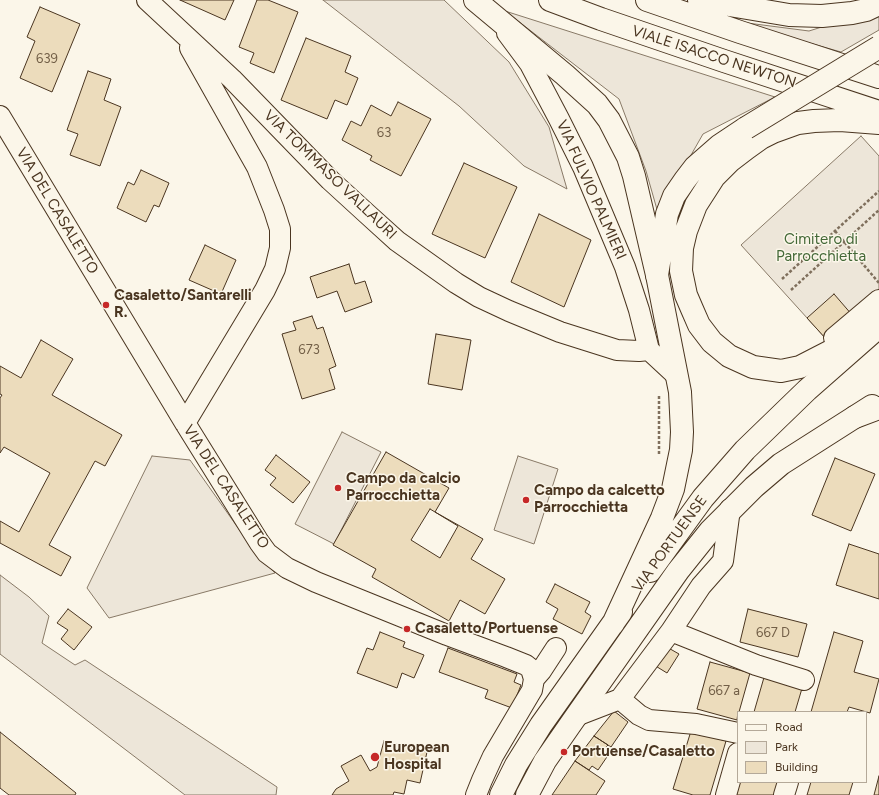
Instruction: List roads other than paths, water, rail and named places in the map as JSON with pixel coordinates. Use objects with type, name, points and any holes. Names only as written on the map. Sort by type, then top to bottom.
[{"type":"main road","name":"VIALE ISACCO NEWTON","points":[[550,0],[709,56],[879,112]]},
{"type":"main road","points":[[647,0],[879,77]]},
{"type":"main road","points":[[699,0],[789,15],[822,16],[852,13],[866,10],[879,4]]},
{"type":"main road","points":[[482,5],[565,75],[597,104],[609,120],[628,157],[634,176],[657,275],[681,399],[682,432],[678,469],[659,526],[613,624]]},
{"type":"main road","points":[[657,275],[667,214],[674,196],[695,167],[719,146],[746,128],[879,48]]},
{"type":"main road","points":[[879,123],[847,120],[820,120],[798,123],[761,138],[730,161],[714,177],[701,196],[690,220],[682,248],[681,271],[686,295],[699,324],[712,342],[736,361],[762,369],[781,371],[796,369],[809,364],[879,320]]},
{"type":"main road","name":"VIA PORTUENSE","points":[[502,795],[516,765],[537,732],[676,533],[703,498],[758,437],[807,390],[879,327]]},
{"type":"main road","name":"VIA PORTUENSE","points":[[527,795],[546,760],[576,716],[694,550],[730,509],[781,464],[879,401]]},
{"type":"main road","points":[[855,417],[879,408]]},
{"type":"street","name":"VIA TOMMASO VALLAURI","points":[[147,0],[181,33],[232,78],[330,180],[364,212],[398,241],[456,283],[479,297],[560,332],[617,350],[649,350]]},
{"type":"street","name":"VIA FULVIO PALMIERI","points":[[482,5],[522,52],[530,64],[583,167],[625,267],[639,310],[649,350]]},
{"type":"street","points":[[181,33],[257,167],[280,229],[280,248],[275,269],[265,290],[185,423]]},
{"type":"street","name":"VIA DEL CASALETTO","points":[[0,116],[185,423],[259,542],[267,552],[287,568],[316,582],[526,665],[531,669],[534,679]]},
{"type":"street","points":[[834,338],[879,300]]},
{"type":"street","points":[[649,350],[677,376]]},
{"type":"street","points":[[576,716],[620,699],[671,631],[701,586],[723,561],[730,509]]},
{"type":"street","points":[[671,631],[756,665],[804,680]]},
{"type":"street","points":[[476,795],[493,756],[529,696],[534,679],[556,648]]},
{"type":"street","points":[[620,699],[639,715],[649,720],[696,724],[737,733]]},
{"type":"street","points":[[726,795],[737,757]]},
{"type":"street","points":[[539,795],[546,760]]},
{"type":"street","points":[[784,795],[788,783]]},
{"type":"place","name":"Casaletto/Santarelli R.","points":[[106,305]]},
{"type":"place","name":"Campo da calcio Parrocchietta","points":[[338,488]]},
{"type":"place","name":"Campo da calcetto Parrocchietta","points":[[526,500]]},
{"type":"place","name":"Casaletto/Portuense","points":[[407,629]]},
{"type":"place","name":"Portuense/Casaletto","points":[[564,752]]},
{"type":"place","name":"European Hospital","points":[[375,757]]},
{"type":"park label","name":"Cimitero di Parrocchietta","points":[[821,248]]}]
